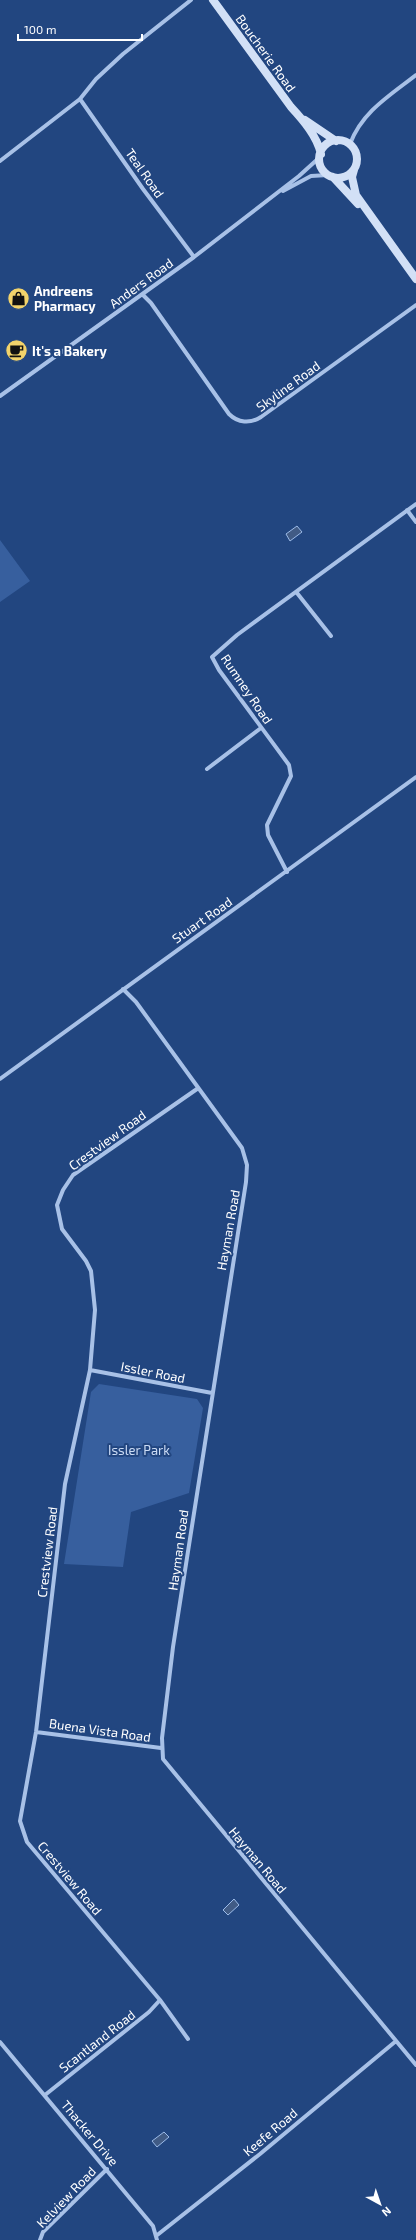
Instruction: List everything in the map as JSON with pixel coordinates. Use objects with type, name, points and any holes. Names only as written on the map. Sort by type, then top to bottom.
[{"type":"main road","name":"Boucherie Road","points":[[213,0],[291,107],[301,118],[319,146],[320,155]]},
{"type":"main road","name":"Boucherie Road","points":[[301,118],[336,141]]},
{"type":"main road","points":[[368,213],[321,167],[320,155],[325,146],[336,141],[350,144],[357,156],[352,177],[354,188],[368,213],[416,279]]},
{"type":"main road","points":[[330,176],[344,177],[354,170]]},
{"type":"street","points":[[0,161],[80,99],[96,79],[123,54],[190,0]]},
{"type":"street","points":[[350,144],[362,120],[373,108],[416,76]]},
{"type":"street","name":"Teal Road","points":[[80,99],[143,189],[194,257]]},
{"type":"street","name":"Anders Road","points":[[0,396],[194,257],[272,197],[320,155]]},
{"type":"street","name":"Anders Road","points":[[272,197],[311,176],[330,176]]},
{"type":"street","name":"Skyline Road","points":[[143,295],[151,303],[229,414],[239,421],[246,422],[261,417],[416,305]]},
{"type":"street","name":"Rumney Road","points":[[287,872],[268,835],[267,825],[291,776],[289,765],[261,728],[212,657],[237,635],[297,593],[416,504]]},
{"type":"street","points":[[408,510],[416,522]]},
{"type":"street","points":[[297,593],[331,636]]},
{"type":"street","points":[[208,768],[261,728]]},
{"type":"street","name":"Stuart Road","points":[[0,1079],[416,777]]},
{"type":"street","name":"Hayman Road","points":[[124,989],[136,1002],[197,1089],[242,1148],[247,1165],[246,1182],[173,1647],[161,1748],[163,1759],[416,2065]]},
{"type":"street","name":"Crestview Road","points":[[188,2039],[160,2000],[27,1842],[20,1821],[36,1732],[65,1484],[90,1370],[95,1310],[94,1281],[86,1261],[62,1229],[57,1205],[63,1190],[73,1176],[148,1122],[184,1100],[197,1089]]},
{"type":"street","name":"Issler Road","points":[[90,1370],[212,1393]]},
{"type":"street","name":"Buena Vista Road","points":[[36,1732],[161,1748]]},
{"type":"street","name":"Scantland Road","points":[[45,2095],[149,2012],[160,2000]]},
{"type":"street","name":"Keefe Road","points":[[156,2238],[396,2041]]},
{"type":"street","name":"Thacker Drive","points":[[0,2042],[154,2226],[156,2238]]},
{"type":"street","name":"Kelview Road","points":[[40,2240],[43,2232],[107,2169]]},
{"type":"green space","points":[[0,540],[30,581],[0,602]]},
{"type":"green space","name":"Issler Park","points":[[99,1384],[197,1399],[203,1408],[189,1493],[131,1512],[123,1567],[64,1564],[91,1392]]},
{"type":"shaded area","points":[[297,526],[302,532],[290,541],[286,534]]},
{"type":"shaded area","points":[[234,1899],[239,1905],[228,1915],[223,1910]]},
{"type":"shaded area","points":[[164,2132],[169,2137],[157,2147],[152,2141]]},
{"type":"place","name":"Andreens Pharmacy","points":[[18,298]]},
{"type":"place","name":"It's a Bakery","points":[[16,351]]}]
